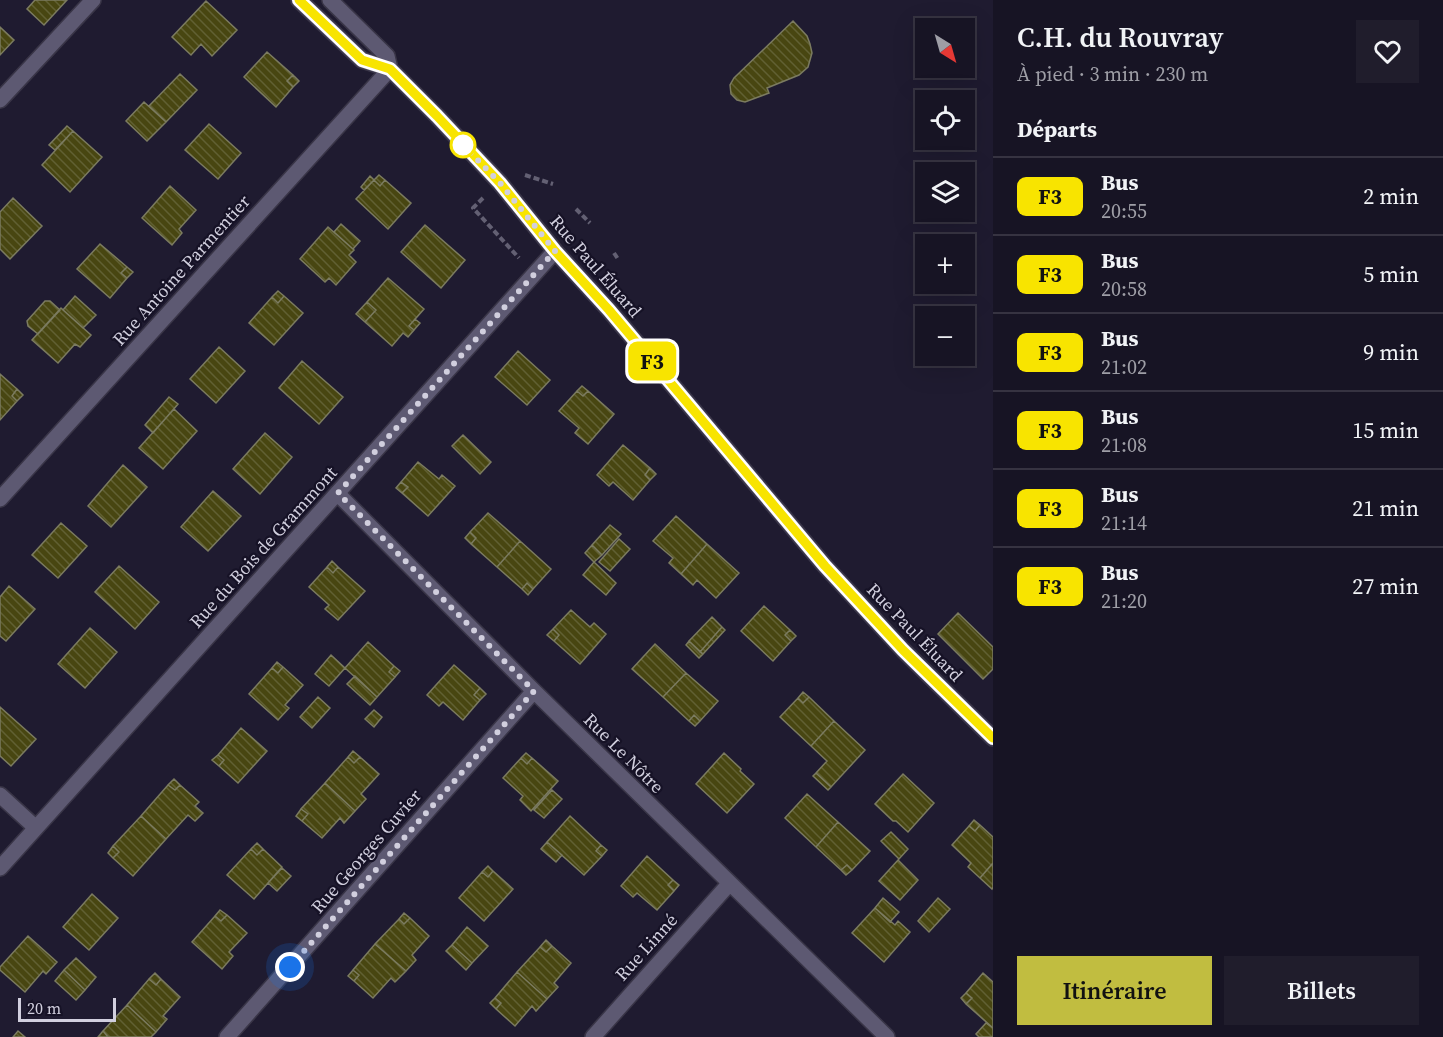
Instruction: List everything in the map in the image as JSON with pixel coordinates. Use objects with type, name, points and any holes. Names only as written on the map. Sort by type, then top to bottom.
[{"type":"street","points":[[0,100],[93,0]]},
{"type":"street","name":"Rue Paul Éluard","points":[[299,0],[362,60],[390,69],[437,116],[500,183],[555,251],[609,310],[833,574],[903,650],[993,738]]},
{"type":"street","points":[[330,0],[387,56],[390,69]]},
{"type":"street","name":"Rue Antoine Parmentier","points":[[0,499],[390,69]]},
{"type":"street","name":"Rue du Bois de Grammont","points":[[0,868],[555,251]]},
{"type":"street","name":"Rue Le Nôtre","points":[[338,493],[534,691],[887,1037]]},
{"type":"street","name":"Rue Georges Cuvier","points":[[227,1037],[534,691]]},
{"type":"street","points":[[0,795],[36,828]]},
{"type":"street","name":"Rue Linné","points":[[593,1037],[729,884]]},
{"type":"path","points":[[522,174],[553,184]]},
{"type":"path","points":[[487,195],[473,208],[519,258],[521,267]]},
{"type":"path","points":[[576,209],[590,223]]},
{"type":"path","points":[[614,253],[618,260]]},
{"type":"building","points":[[35,0],[67,0],[44,25],[27,9]]},
{"type":"building","points":[[206,1],[237,30],[212,56],[201,44],[191,55],[172,37]]},
{"type":"building","points":[[793,21],[807,36],[810,44],[812,53],[808,67],[799,75],[767,88],[769,93],[745,102],[737,100],[731,94],[730,85],[734,78]]},
{"type":"building","points":[[0,27],[14,40],[0,55]]},
{"type":"building","points":[[267,52],[293,75],[287,81],[293,87],[276,107],[244,77]]},
{"type":"building","points":[[180,74],[197,90],[166,122],[149,106]]},
{"type":"building","points":[[293,75],[299,81],[293,87],[287,81]]},
{"type":"building","points":[[144,102],[166,122],[147,141],[126,121]]},
{"type":"building","points":[[209,124],[241,153],[218,179],[185,150]]},
{"type":"building","points":[[67,126],[73,131],[55,150],[49,145]]},
{"type":"building","points":[[73,131],[102,157],[70,192],[42,165]]},
{"type":"building","points":[[379,175],[385,180],[380,186],[374,180]]},
{"type":"building","points":[[370,176],[374,180],[364,190],[361,187]]},
{"type":"building","points":[[374,180],[380,186],[385,180],[411,203],[388,229],[356,199]]},
{"type":"building","points":[[170,186],[196,210],[179,229],[182,233],[172,245],[142,218]]},
{"type":"building","points":[[13,198],[42,226],[10,259],[0,249],[0,212]]},
{"type":"building","points":[[341,224],[360,241],[353,249],[334,232]]},
{"type":"building","points":[[425,225],[465,260],[441,288],[401,252]]},
{"type":"building","points":[[328,227],[354,250],[349,255],[356,262],[336,285],[329,278],[325,282],[300,259]]},
{"type":"building","points":[[100,244],[127,267],[121,273],[127,278],[110,298],[77,269]]},
{"type":"building","points":[[127,267],[133,272],[127,278],[121,273]]},
{"type":"building","points":[[388,278],[424,309],[409,326],[414,330],[408,337],[403,333],[392,346],[365,322],[376,310],[367,302]]},
{"type":"building","points":[[278,291],[284,296],[278,303],[272,297]]},
{"type":"building","points":[[75,296],[96,315],[83,328],[63,310]]},
{"type":"building","points":[[284,296],[303,313],[274,345],[249,323],[272,297],[278,303]]},
{"type":"building","points":[[45,301],[50,301],[60,310],[38,334],[28,326],[27,321]]},
{"type":"building","points":[[367,302],[376,310],[365,322],[356,314]]},
{"type":"building","points":[[61,308],[91,335],[80,347],[75,344],[58,363],[32,340]]},
{"type":"building","points":[[415,319],[420,323],[414,330],[409,326]]},
{"type":"building","points":[[219,347],[245,371],[216,403],[190,379]]},
{"type":"building","points":[[518,351],[550,380],[527,405],[495,377]]},
{"type":"building","points":[[302,361],[343,397],[319,424],[279,388]]},
{"type":"building","points":[[0,374],[17,389],[12,396],[17,401],[0,420]]},
{"type":"building","points":[[582,386],[588,391],[583,396],[577,391]]},
{"type":"building","points":[[17,389],[23,395],[17,401],[12,396]]},
{"type":"building","points":[[577,391],[583,396],[588,391],[614,414],[588,444],[575,433],[579,428],[559,411]]},
{"type":"building","points":[[169,397],[178,404],[153,433],[145,425]]},
{"type":"building","points":[[174,409],[197,431],[163,469],[139,448]]},
{"type":"building","points":[[265,433],[292,457],[260,494],[233,469]]},
{"type":"building","points":[[463,435],[491,462],[480,474],[452,446]]},
{"type":"building","points":[[623,445],[650,468],[645,475],[650,480],[633,500],[613,482],[609,486],[597,475]]},
{"type":"building","points":[[418,462],[439,479],[442,475],[455,486],[428,516],[402,493],[408,487],[401,482]]},
{"type":"building","points":[[123,465],[147,487],[111,527],[88,506]]},
{"type":"building","points":[[650,468],[656,474],[650,480],[645,475]]},
{"type":"building","points":[[401,482],[408,487],[402,493],[396,488]]},
{"type":"building","points":[[213,491],[241,516],[208,551],[181,527]]},
{"type":"building","points":[[488,513],[520,541],[497,567],[471,544],[476,538],[470,532]]},
{"type":"building","points":[[676,516],[707,544],[681,574],[669,563],[673,558],[653,541]]},
{"type":"building","points":[[61,523],[87,546],[58,578],[32,555]]},
{"type":"building","points":[[610,525],[621,534],[602,555],[592,545]]},
{"type":"building","points":[[470,532],[476,538],[471,544],[465,538]]},
{"type":"building","points":[[619,539],[630,549],[610,571],[599,562]]},
{"type":"building","points":[[520,541],[551,569],[533,589],[527,583],[522,589],[497,567]]},
{"type":"building","points":[[707,544],[739,573],[716,598],[697,580],[693,585],[681,574]]},
{"type":"building","points":[[592,545],[602,555],[594,562],[585,553]]},
{"type":"building","points":[[332,561],[338,567],[333,573],[327,567]]},
{"type":"building","points":[[594,562],[616,583],[606,595],[583,575]]},
{"type":"building","points":[[119,566],[159,602],[135,629],[95,592]]},
{"type":"building","points":[[327,567],[333,573],[338,567],[365,591],[338,620],[325,609],[329,605],[309,587]]},
{"type":"building","points":[[527,583],[533,589],[528,595],[522,589]]},
{"type":"building","points":[[9,586],[35,609],[6,641],[0,636],[0,597]]},
{"type":"building","points":[[764,606],[790,630],[785,635],[791,641],[773,661],[741,631]]},
{"type":"building","points":[[571,610],[590,627],[594,623],[606,634],[580,664],[554,641],[559,635],[553,629]]},
{"type":"building","points":[[958,613],[993,647],[993,669],[983,679],[938,634]]},
{"type":"building","points":[[712,617],[722,627],[700,652],[689,641]]},
{"type":"building","points":[[722,627],[725,630],[703,654],[700,652]]},
{"type":"building","points":[[90,628],[117,652],[85,688],[58,664]]},
{"type":"building","points":[[553,629],[559,635],[554,641],[547,635]]},
{"type":"building","points":[[790,630],[796,636],[791,641],[785,635]]},
{"type":"building","points":[[689,641],[703,654],[699,658],[686,645]]},
{"type":"building","points":[[368,642],[394,666],[389,672],[395,677],[377,697],[345,668]]},
{"type":"building","points":[[655,644],[686,673],[663,697],[632,669]]},
{"type":"building","points":[[331,655],[345,668],[329,686],[315,674]]},
{"type":"building","points":[[277,662],[283,667],[278,673],[272,668]]},
{"type":"building","points":[[454,665],[480,688],[474,695],[480,700],[463,720],[443,702],[439,706],[427,695]]},
{"type":"building","points":[[394,666],[400,671],[395,677],[389,672]]},
{"type":"building","points":[[283,667],[303,685],[285,705],[289,708],[278,720],[249,694],[272,668],[278,673]]},
{"type":"building","points":[[686,673],[718,701],[700,721],[694,715],[689,721],[663,697]]},
{"type":"building","points":[[355,676],[377,697],[370,705],[347,684]]},
{"type":"building","points":[[480,688],[486,694],[480,700],[474,695]]},
{"type":"building","points":[[803,692],[809,697],[803,703],[798,698]]},
{"type":"building","points":[[318,697],[330,708],[312,728],[300,717]]},
{"type":"building","points":[[809,697],[834,721],[811,746],[780,717],[798,698],[803,703]]},
{"type":"building","points":[[0,707],[36,739],[11,766],[0,756]]},
{"type":"building","points":[[374,710],[382,717],[374,727],[365,719]]},
{"type":"building","points":[[694,715],[700,721],[695,726],[689,721]]},
{"type":"building","points":[[834,721],[865,750],[831,787],[816,773],[827,761],[811,746]]},
{"type":"building","points":[[241,728],[267,751],[238,783],[219,766],[224,760],[218,755]]},
{"type":"building","points":[[353,751],[360,757],[354,763],[348,757]]},
{"type":"building","points":[[526,753],[532,758],[527,764],[521,758]]},
{"type":"building","points":[[724,753],[754,784],[727,813],[696,784]]},
{"type":"building","points":[[218,755],[224,760],[219,766],[212,760]]},
{"type":"building","points":[[348,757],[354,763],[360,757],[379,774],[361,794],[366,799],[355,811],[325,783]]},
{"type":"building","points":[[521,758],[527,764],[532,758],[558,781],[531,811],[520,800],[523,796],[503,778]]},
{"type":"building","points":[[816,773],[831,787],[828,790],[813,776]]},
{"type":"building","points":[[903,774],[934,803],[908,832],[875,804]]},
{"type":"building","points":[[174,779],[180,785],[175,790],[168,785]]},
{"type":"building","points":[[325,783],[355,811],[344,823],[340,818],[322,838],[302,821],[308,814],[301,809]]},
{"type":"building","points":[[168,785],[175,790],[180,785],[199,802],[195,806],[203,813],[195,821],[188,815],[166,839],[141,816]]},
{"type":"building","points":[[552,790],[562,799],[544,818],[534,810]]},
{"type":"building","points":[[807,794],[838,822],[816,847],[785,818]]},
{"type":"building","points":[[301,809],[308,814],[302,821],[296,816]]},
{"type":"building","points":[[141,816],[166,839],[133,876],[113,858],[119,852],[113,846]]},
{"type":"building","points":[[570,816],[601,845],[596,851],[602,856],[584,875],[547,842]]},
{"type":"building","points":[[974,820],[980,825],[975,831],[969,826]]},
{"type":"building","points":[[838,822],[870,851],[852,870],[847,865],[841,870],[816,847]]},
{"type":"building","points":[[980,825],[993,837],[993,863],[980,878],[968,867],[971,863],[952,845],[969,826],[975,831]]},
{"type":"building","points":[[891,832],[908,849],[899,859],[881,841]]},
{"type":"building","points":[[547,842],[562,855],[556,862],[541,849]]},
{"type":"building","points":[[257,843],[263,849],[257,855],[251,849]]},
{"type":"building","points":[[601,845],[607,850],[602,856],[596,851]]},
{"type":"building","points":[[113,846],[119,852],[113,858],[108,853]]},
{"type":"building","points":[[251,849],[257,855],[263,849],[282,867],[254,899],[227,875]]},
{"type":"building","points":[[647,856],[673,880],[668,885],[674,891],[657,910],[637,893],[633,897],[621,886]]},
{"type":"building","points":[[898,860],[918,880],[900,900],[879,881]]},
{"type":"building","points":[[993,863],[993,887],[992,889],[980,878]]},
{"type":"building","points":[[847,865],[852,870],[846,875],[841,870]]},
{"type":"building","points":[[488,866],[493,871],[488,877],[482,872]]},
{"type":"building","points":[[282,868],[291,876],[277,891],[268,883]]},
{"type":"building","points":[[493,871],[513,889],[484,921],[459,898],[482,872],[488,877]]},
{"type":"building","points":[[673,880],[679,885],[674,891],[668,885]]},
{"type":"building","points":[[92,894],[118,918],[89,950],[63,927]]},
{"type":"building","points":[[883,898],[899,912],[890,922],[875,908]]},
{"type":"building","points":[[938,898],[950,909],[929,932],[918,921]]},
{"type":"building","points":[[875,908],[895,925],[898,921],[910,932],[884,962],[852,933]]},
{"type":"building","points":[[220,910],[227,915],[221,921],[215,916]]},
{"type":"building","points":[[404,913],[410,918],[404,924],[399,919]]},
{"type":"building","points":[[227,915],[247,933],[229,952],[233,956],[222,969],[192,942],[215,916],[221,921]]},
{"type":"building","points":[[410,918],[429,936],[412,955],[416,960],[406,971],[375,944],[399,919],[404,924]]},
{"type":"building","points":[[467,927],[488,946],[472,963],[452,945]]},
{"type":"building","points":[[28,936],[57,962],[46,974],[43,971],[25,992],[0,970],[0,967]]},
{"type":"building","points":[[546,940],[552,946],[546,952],[540,947]]},
{"type":"building","points":[[375,944],[406,971],[395,982],[391,978],[373,998],[354,981],[359,975],[353,970]]},
{"type":"building","points":[[452,945],[472,963],[466,970],[446,951]]},
{"type":"building","points":[[552,946],[571,963],[554,983],[558,987],[547,999],[517,972],[540,947],[546,952]]},
{"type":"building","points":[[76,958],[96,977],[85,990],[64,970]]},
{"type":"building","points":[[64,970],[85,990],[76,1000],[55,981]]},
{"type":"building","points":[[353,970],[359,975],[354,981],[348,976]]},
{"type":"building","points":[[517,972],[547,999],[536,1011],[532,1006],[515,1026],[496,1009],[501,1003],[495,998]]},
{"type":"building","points":[[155,973],[161,979],[156,985],[149,979]]},
{"type":"building","points":[[983,973],[993,982],[993,1028],[966,1004],[972,998],[966,993]]},
{"type":"building","points":[[149,979],[156,985],[161,979],[180,997],[163,1016],[167,1019],[156,1032],[127,1005]]},
{"type":"building","points":[[966,993],[972,998],[966,1004],[961,998]]},
{"type":"building","points":[[495,998],[501,1003],[496,1009],[490,1003]]},
{"type":"building","points":[[127,1005],[156,1032],[151,1037],[108,1037],[103,1031]]},
{"type":"building","points":[[986,1023],[993,1028],[993,1037],[979,1037],[976,1034]]},
{"type":"building","points":[[18,1031],[25,1037],[13,1037]]},
{"type":"building","points":[[103,1031],[108,1037],[98,1037]]},
{"type":"bus line","name":"F3","points":[[299,0],[362,60],[390,69],[437,116],[500,183],[555,251],[609,310],[825,566],[903,650],[993,738]]},
{"type":"route","points":[[290,967],[534,691],[338,493],[555,251],[500,183],[463,145]]}]
